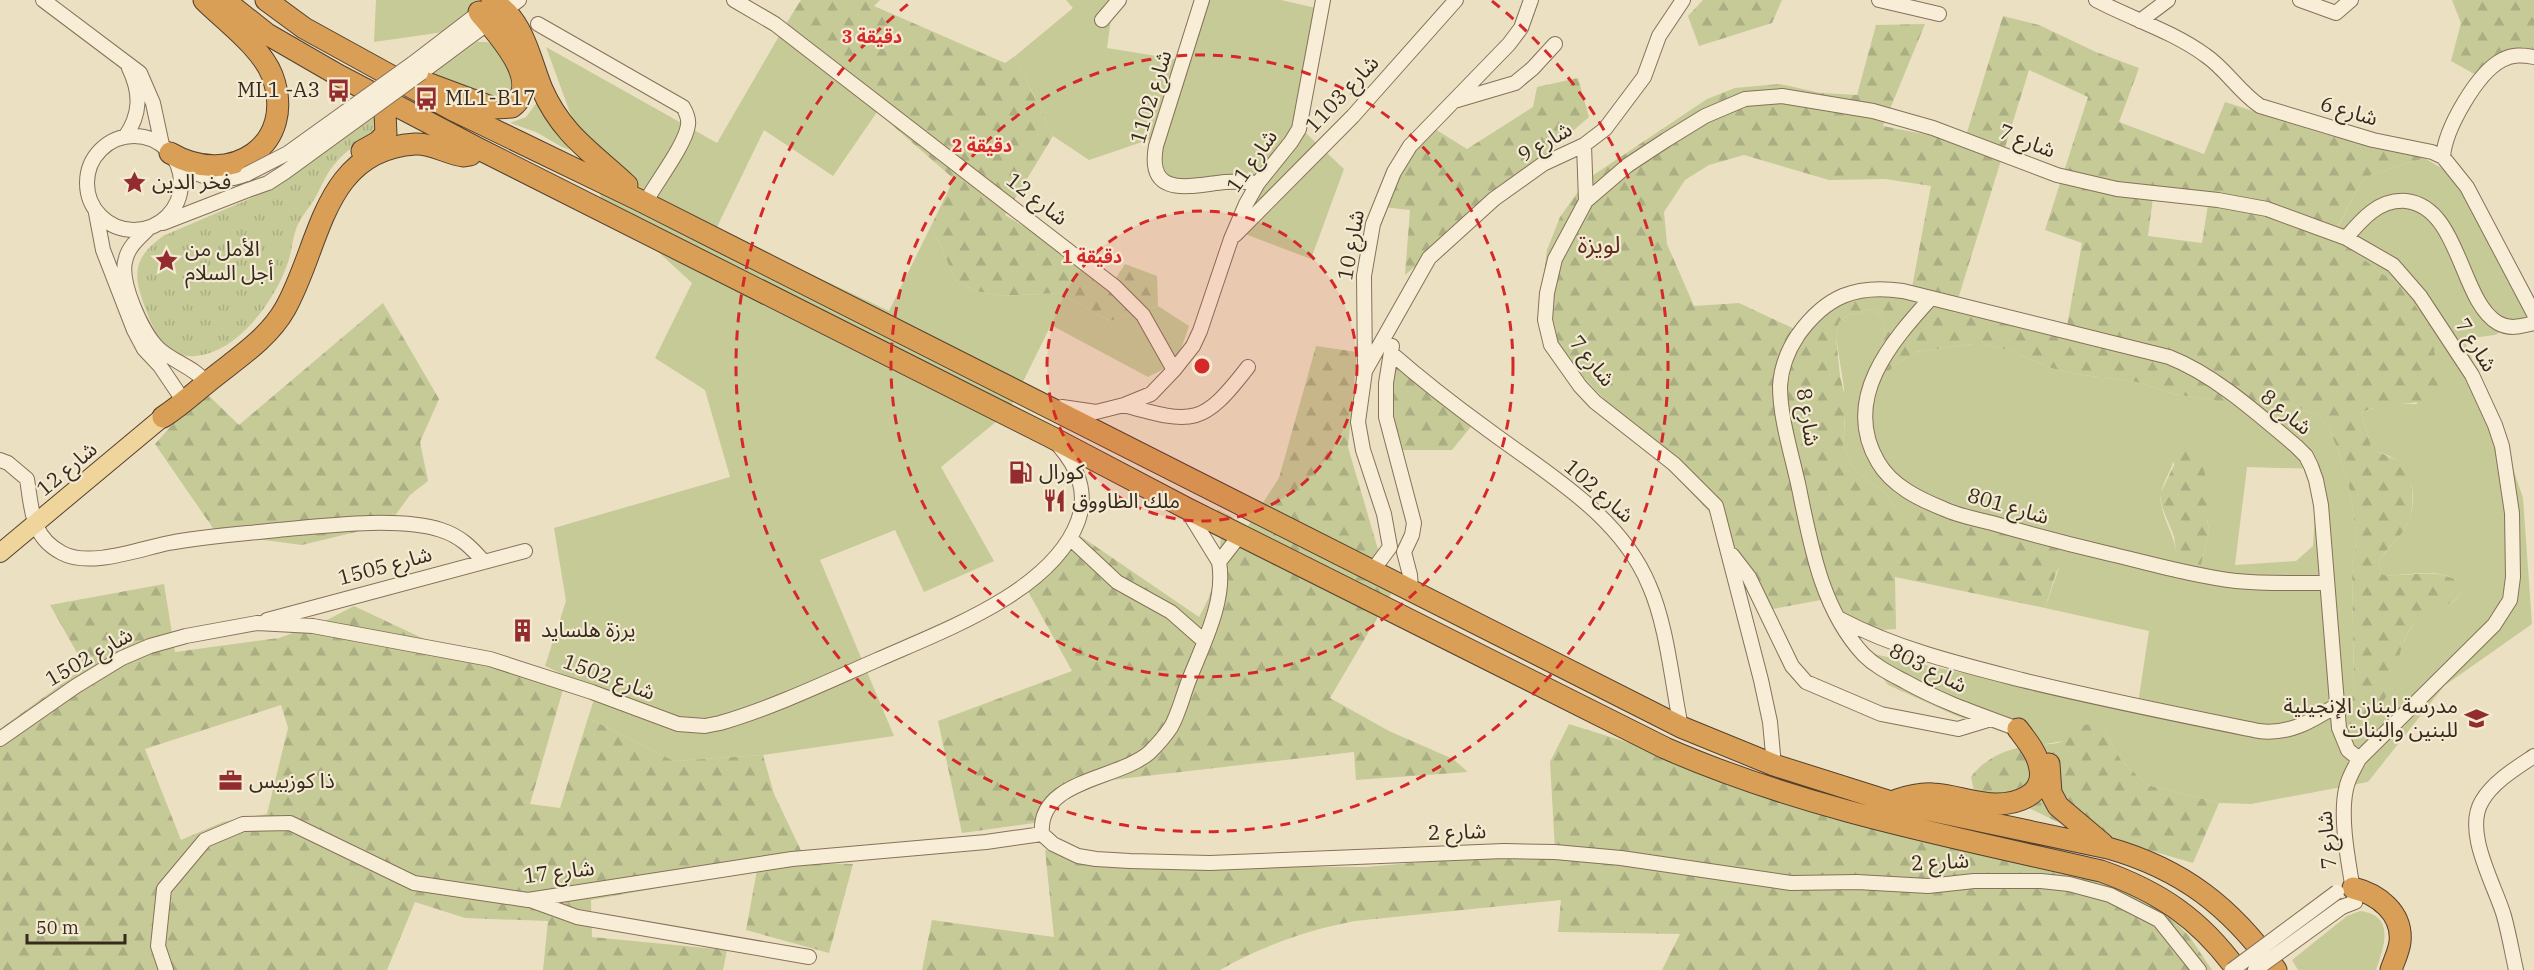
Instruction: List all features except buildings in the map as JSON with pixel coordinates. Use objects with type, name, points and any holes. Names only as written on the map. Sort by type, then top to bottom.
[{"type":"highway","points":[[169,152],[193,164],[205,167],[234,163],[248,157],[262,146],[269,137],[274,120],[277,91],[263,59],[204,0]]},
{"type":"highway","points":[[224,0],[267,34],[477,148],[1049,436],[1186,508],[1693,760],[1818,804],[2101,871],[2146,888],[2200,927],[2217,943],[2237,970]]},
{"type":"highway","points":[[266,0],[304,28],[453,110],[642,201],[1681,727],[1774,765],[1891,802],[2108,848],[2135,855],[2163,868],[2205,893],[2248,933],[2276,970]]},
{"type":"highway","points":[[350,53],[483,105],[494,108],[512,107],[518,103],[524,92],[523,80],[510,52],[497,8]]},
{"type":"highway","points":[[497,8],[519,30],[543,90],[570,134],[642,201]]},
{"type":"highway","points":[[163,417],[263,322],[276,305],[292,275],[309,223],[334,176],[350,159],[378,142],[386,134],[385,113],[376,95]]},
{"type":"highway","points":[[203,379],[240,357],[271,328],[284,310],[301,279],[326,208],[342,181],[356,166],[378,154],[408,145],[422,144],[464,156],[470,155],[477,148]]},
{"type":"highway","points":[[1891,802],[1918,794],[1951,796],[1996,804],[2023,799],[2036,789],[2041,778],[2034,752],[2018,729]]},
{"type":"highway","points":[[2018,729],[2038,741],[2047,754],[2051,773],[2051,793],[2058,806],[2108,848]]},
{"type":"highway","points":[[2347,897],[2374,909],[2387,927],[2388,945],[2380,970]]},
{"type":"highway","points":[[2347,897],[2379,899],[2392,912],[2400,933],[2400,943],[2391,970]]},
{"type":"main road","name":"شارع 12","points":[[0,553],[34,527],[163,417]]},
{"type":"street","points":[[44,0],[124,58],[140,73],[148,88],[169,152],[180,172],[181,188],[173,210],[133,245],[125,260],[125,276],[134,308],[146,332],[158,348],[203,379]]},
{"type":"street","name":"شارع 12","points":[[734,0],[775,24],[1114,286],[1143,315],[1174,370]]},
{"type":"street","points":[[1102,20],[1119,0]]},
{"type":"street","name":"شارع 1102","points":[[1202,0],[1156,146],[1154,155],[1157,172],[1165,182],[1180,188],[1226,182],[1258,183]]},
{"type":"street","name":"شارع 11","points":[[1041,402],[1096,412],[1124,405],[1151,394],[1193,346],[1231,239],[1258,183],[1299,129],[1323,0]]},
{"type":"street","name":"شارع 1103","points":[[1231,239],[1353,116],[1456,0]]},
{"type":"street","name":"شارع 10","points":[[1373,570],[1390,547],[1384,514],[1359,432],[1359,404],[1365,371],[1364,276],[1378,210],[1394,172],[1410,146],[1509,44],[1521,28],[1531,0]]},
{"type":"street","name":"شارع 9","points":[[1365,371],[1406,303],[1416,277],[1429,258],[1494,199],[1543,164],[1584,145],[1605,129],[1644,77],[1659,36],[1672,20],[1683,0]]},
{"type":"street","points":[[1880,0],[1939,14]]},
{"type":"street","name":"شارع 6","points":[[2097,0],[2183,40],[2206,55],[2250,100],[2260,106],[2373,140],[2432,152],[2444,157]]},
{"type":"street","points":[[2140,21],[2168,0]]},
{"type":"street","points":[[2300,0],[2336,13],[2351,0]]},
{"type":"street","points":[[96,213],[107,223],[120,229],[134,231],[152,227],[248,190],[285,172],[497,8]]},
{"type":"street","points":[[538,24],[682,107],[687,113],[686,131],[642,201]]},
{"type":"street","points":[[1452,102],[1515,83],[1533,68],[1555,44]]},
{"type":"street","points":[[2534,57],[2513,56],[2502,60],[2491,69],[2461,109],[2444,147],[2444,157],[2467,187],[2534,314]]},
{"type":"street","points":[[124,58],[136,83],[138,97],[138,109],[125,137]]},
{"type":"street","points":[[182,399],[163,369],[144,349],[134,330],[103,250],[96,213],[89,200],[86,185],[88,170],[95,156],[106,145],[125,137],[144,137],[169,152],[194,173],[210,178],[229,179],[247,174],[288,153],[417,69]]},
{"type":"street","name":"شارع 7","points":[[1774,765],[1770,722],[1761,680],[1718,512],[1712,500],[1691,483],[1674,464],[1595,402],[1570,374],[1551,345],[1545,320],[1555,259],[1586,201],[1628,165],[1705,116],[1745,99],[1782,96],[1873,111],[1905,119],[2066,178],[2151,194],[2243,204],[2293,218],[2346,238],[2376,254],[2405,277],[2472,375],[2495,425],[2502,446],[2511,501],[2514,558],[2512,592],[2500,618],[2430,691],[2359,759],[2350,777],[2344,804],[2347,897]]},
{"type":"street","points":[[1584,145],[1586,201]]},
{"type":"street","points":[[2346,238],[2364,218],[2378,207],[2396,201],[2420,205],[2446,231],[2481,305],[2490,317],[2509,327],[2534,323]]},
{"type":"street","name":"شارع 8","points":[[1838,618],[1816,565],[1782,410],[1780,384],[1785,360],[1794,341],[1815,313],[1840,297],[1863,290],[1887,289],[2169,357],[2199,371],[2217,384],[2306,456],[2316,480],[2321,505],[2337,676],[2337,705],[2343,739],[2348,750],[2359,759]]},
{"type":"street","name":"شارع 801","points":[[1931,298],[1899,334],[1880,362],[1870,386],[1868,398],[1867,424],[1873,450],[1883,469],[1901,487],[1946,510],[2058,542],[2158,565],[2235,581],[2327,583]]},
{"type":"street","points":[[1394,323],[1386,383],[1386,417],[1414,523],[1412,536],[1404,552],[1411,589]]},
{"type":"street","name":"شارع 102","points":[[1391,353],[1442,396],[1587,505],[1616,531],[1629,548],[1655,598],[1681,727]]},
{"type":"street","points":[[1124,405],[1150,412],[1194,417],[1211,409],[1219,402],[1248,367]]},
{"type":"street","name":"شارع 1502","points":[[0,739],[76,686],[122,658],[150,646],[186,636],[257,622],[313,626],[490,658],[678,724],[705,726],[734,719],[843,675],[995,604],[1037,576],[1071,539],[1083,500],[1081,483],[1071,460],[1049,436]]},
{"type":"street","points":[[0,460],[8,463],[27,479],[34,527],[47,542],[62,553],[79,559],[110,556],[211,536],[387,523],[440,529],[463,539],[484,562]]},
{"type":"street","points":[[1042,834],[1043,815],[1061,793],[1128,766],[1149,753],[1172,725],[1204,641],[1219,591],[1219,562],[1186,508]]},
{"type":"street","points":[[1219,562],[1240,535]]},
{"type":"street","points":[[1071,539],[1117,582],[1171,612],[1204,641]]},
{"type":"street","name":"شارع 1505","points":[[257,622],[525,551]]},
{"type":"street","points":[[1728,551],[1749,577],[1791,666],[1806,682],[1881,714],[1958,729],[1991,719]]},
{"type":"street","points":[[1838,618],[1883,640],[1958,664],[2074,692],[2259,731],[2273,733],[2289,730],[2317,718],[2337,705]]},
{"type":"street","name":"شارع 803","points":[[1838,618],[1862,653],[1874,664],[1940,700],[2018,729]]},
{"type":"street","points":[[2516,970],[2503,914],[2480,848],[2476,816],[2488,792],[2534,756]]},
{"type":"street","name":"شارع 17","points":[[166,970],[158,945],[164,889],[205,840],[243,824],[290,823],[414,883],[528,900],[792,859],[986,842],[1042,834]]},
{"type":"street","name":"شارع 2","points":[[1042,834],[1053,844],[1078,855],[1130,861],[1210,863],[1504,851],[1555,852],[1621,858],[1791,883],[1857,882],[1928,886],[1974,881],[2060,883],[2110,895],[2159,920],[2199,970]]},
{"type":"street","points":[[2232,970],[2347,897]]},
{"type":"street","points":[[2255,970],[2347,897]]},
{"type":"street","points":[[528,900],[577,917],[809,957]]},
{"type":"green space","points":[[376,0],[515,0],[444,32],[374,42]]},
{"type":"green space","points":[[801,0],[880,0],[874,6],[1005,63],[1015,56],[1053,136],[1005,215],[1114,281],[1125,264],[1157,276],[1158,306],[1110,321],[1059,293],[1000,296],[976,291],[955,280],[941,246],[930,228],[954,179],[877,112],[789,19]]},
{"type":"green space","points":[[1066,0],[1126,0],[1111,19],[1107,48],[1181,60],[1200,0],[1281,0],[1316,8],[1293,121],[1344,169],[1311,259],[1240,232],[1264,207],[1243,180],[1162,183],[1151,139],[1089,160],[1053,136],[1015,56],[1073,8]]},
{"type":"green space","points":[[1703,0],[1782,0],[1772,23],[1699,46],[1688,16]]},
{"type":"green space","points":[[2452,0],[2534,0],[2534,49],[2523,47],[2476,75],[2451,61],[2461,23]]},
{"type":"green space","points":[[2003,16],[2039,25],[2096,52],[2139,68],[2119,122],[2204,154],[2225,102],[2324,134],[2424,158],[2371,175],[2361,182],[2331,240],[2352,250],[2384,275],[2396,280],[2432,329],[2439,395],[2420,402],[2381,406],[2361,413],[2372,449],[2407,465],[2411,484],[2412,502],[2409,520],[2405,529],[2378,562],[2383,575],[2443,575],[2464,584],[2456,599],[2423,616],[2410,629],[2389,690],[2373,715],[2361,723],[2345,726],[2354,690],[2352,565],[2357,537],[2349,487],[2329,428],[2321,418],[2296,406],[2273,399],[2260,404],[2224,402],[2174,394],[2137,382],[2076,374],[2051,368],[2008,350],[1985,344],[1916,352],[1894,365],[1881,384],[1869,382],[1868,370],[1881,352],[1883,345],[1882,316],[1872,309],[1848,315],[1839,322],[1836,337],[1840,376],[1846,401],[1843,444],[1851,465],[1886,493],[1893,506],[1902,511],[1929,511],[2004,534],[2062,542],[2068,551],[2056,573],[2045,608],[1895,577],[1896,629],[1854,632],[1821,600],[1762,611],[1711,514],[1550,341],[1541,297],[1547,250],[1560,217],[1592,176],[1707,99],[1735,88],[1780,84],[1821,93],[1857,95],[1876,25],[1925,24],[1883,126],[1964,142]],"holes":[[[2029,70],[2088,97],[2045,230],[2082,243],[2065,337],[1954,312]],[[1744,155],[1829,180],[1885,179],[1931,186],[1912,287],[1828,302],[1799,331],[1739,303],[1694,306],[1667,244],[1664,212],[1685,180],[1709,165]],[[2154,190],[2209,198],[2202,243],[2148,236]]]},
{"type":"green space","points":[[789,19],[877,112],[833,176],[764,130],[716,229],[889,311],[930,228],[941,246],[955,280],[976,291],[1000,296],[1059,293],[1110,321],[1158,306],[1189,326],[1176,358],[1165,368],[1148,377],[1051,325],[1008,412],[941,467],[994,561],[924,592],[895,530],[820,560],[894,736],[763,755],[674,761],[588,718],[597,690],[545,666],[566,601],[554,528],[730,477],[705,390],[655,358],[692,283],[602,200],[546,47],[717,143]]},
{"type":"green space","points":[[477,42],[487,42],[494,46],[512,70],[513,97],[496,101],[432,75]]},
{"type":"green space","points":[[1578,78],[1589,117],[1405,275],[1410,210],[1383,207],[1394,168],[1435,129],[1467,149],[1533,107],[1537,87]]},
{"type":"green space","points":[[538,101],[545,117],[570,150],[536,132],[510,123],[526,117]]},
{"type":"green space","points":[[378,114],[376,133],[345,153],[328,173],[298,225],[289,260],[281,279],[252,323],[225,346],[210,353],[184,356],[167,347],[155,330],[140,291],[137,273],[147,250],[163,236],[272,189]]},
{"type":"green space","points":[[2424,158],[2454,175],[2467,194],[2527,317],[2495,335],[2464,339],[2498,424],[2523,498],[2532,624],[2444,686],[2368,782],[2251,804],[2219,803],[2147,785],[2121,760],[2103,730],[2082,726],[2064,741],[2039,745],[1957,716],[1888,685],[1864,652],[2137,710],[2149,631],[2045,608],[2061,562],[2015,536],[1929,511],[1902,511],[1893,506],[1886,493],[1851,465],[1843,444],[1844,388],[1836,337],[1839,322],[1848,315],[1872,309],[1882,316],[1884,324],[1885,341],[1881,384],[1894,365],[1916,352],[1985,344],[2008,350],[2051,368],[2076,374],[2137,382],[2174,394],[2224,402],[2260,404],[2273,399],[2296,406],[2321,418],[2329,428],[2339,453],[2349,487],[2357,537],[2352,565],[2354,690],[2345,725],[2383,702],[2402,646],[2412,626],[2424,615],[2452,603],[2461,592],[2463,584],[2453,578],[2434,573],[2383,575],[2378,562],[2407,524],[2413,505],[2412,486],[2404,468],[2394,459],[2372,449],[2361,413],[2384,404],[2417,404],[2396,280],[2384,275],[2352,250],[2331,241],[2361,182],[2371,175]],"holes":[[[2173,462],[2207,519],[2209,531],[2201,565],[2176,551],[2161,506],[2162,489]],[[2247,467],[2318,469],[2313,546],[2296,561],[2235,565]]]},
{"type":"green space","points":[[383,303],[439,399],[420,442],[428,481],[410,495],[389,524],[302,545],[217,534],[155,444],[203,390],[239,425]]},
{"type":"green space","points":[[1316,346],[1357,352],[1348,447],[1391,594],[1330,698],[1389,731],[1453,759],[1468,772],[1356,780],[1354,752],[1111,780],[1082,788],[1044,813],[1034,823],[962,833],[938,721],[1072,671],[1024,584],[1076,533],[1199,617],[1216,578],[1220,551],[1217,509],[1248,526],[1279,478]]},
{"type":"green space","points":[[1395,356],[1473,424],[1452,450],[1394,450],[1390,411]]},
{"type":"green space","points":[[2190,449],[2200,457],[2211,494],[2207,519],[2209,531],[2201,565],[2183,561],[2176,551],[2174,536],[2162,507],[2160,494],[2180,453]]},
{"type":"green space","points":[[164,584],[175,652],[279,638],[323,622],[354,606],[422,638],[532,673],[564,686],[530,804],[560,808],[588,718],[674,761],[763,755],[774,794],[807,863],[853,864],[829,953],[746,930],[757,870],[591,900],[592,937],[727,950],[723,970],[543,970],[548,921],[465,918],[415,902],[387,970],[0,970],[0,729],[85,667],[50,605]],"holes":[[[281,705],[288,728],[267,814],[223,822],[181,840],[145,749]]]},
{"type":"green space","points":[[2096,723],[2103,730],[2121,760],[2147,785],[2219,803],[2193,863],[2066,826],[2031,809],[1981,801],[1974,791],[1971,777],[1990,759],[2015,749],[2064,741],[2082,726]]},
{"type":"green space","points":[[1569,724],[1824,804],[2078,864],[2162,909],[2189,936],[2212,970],[1662,970],[1680,934],[1558,932],[1561,900],[1355,921],[1285,940],[1252,953],[1220,970],[922,970],[932,920],[1054,937],[1045,850],[1161,866],[1366,867],[1555,850],[1550,762]]},
{"type":"green space","points":[[2360,911],[2371,914],[2383,925],[2384,942],[2376,970],[2298,970],[2292,960],[2347,916]]},
{"type":"place","name":"ML1 -A3","points":[[338,90]]},
{"type":"place","name":"ML1-B17","points":[[427,98]]},
{"type":"place","name":"فخر الدين","points":[[134,182]]},
{"type":"place","name":"الأمل من أجل السلام","points":[[167,261]]},
{"type":"place","name":"كورال","points":[[1021,472]]},
{"type":"place","name":"ملك الطاووق","points":[[1054,501]]},
{"type":"place","name":"يرزة هلسايد","points":[[523,630]]},
{"type":"place","name":"مدرسة لبنان الإنجيلية للبنين والبنات","points":[[2476,718]]},
{"type":"place","name":"ذا كوزبيس","points":[[231,781]]},
{"type":"district","name":"لويزة","points":[[1599,245]]}]
